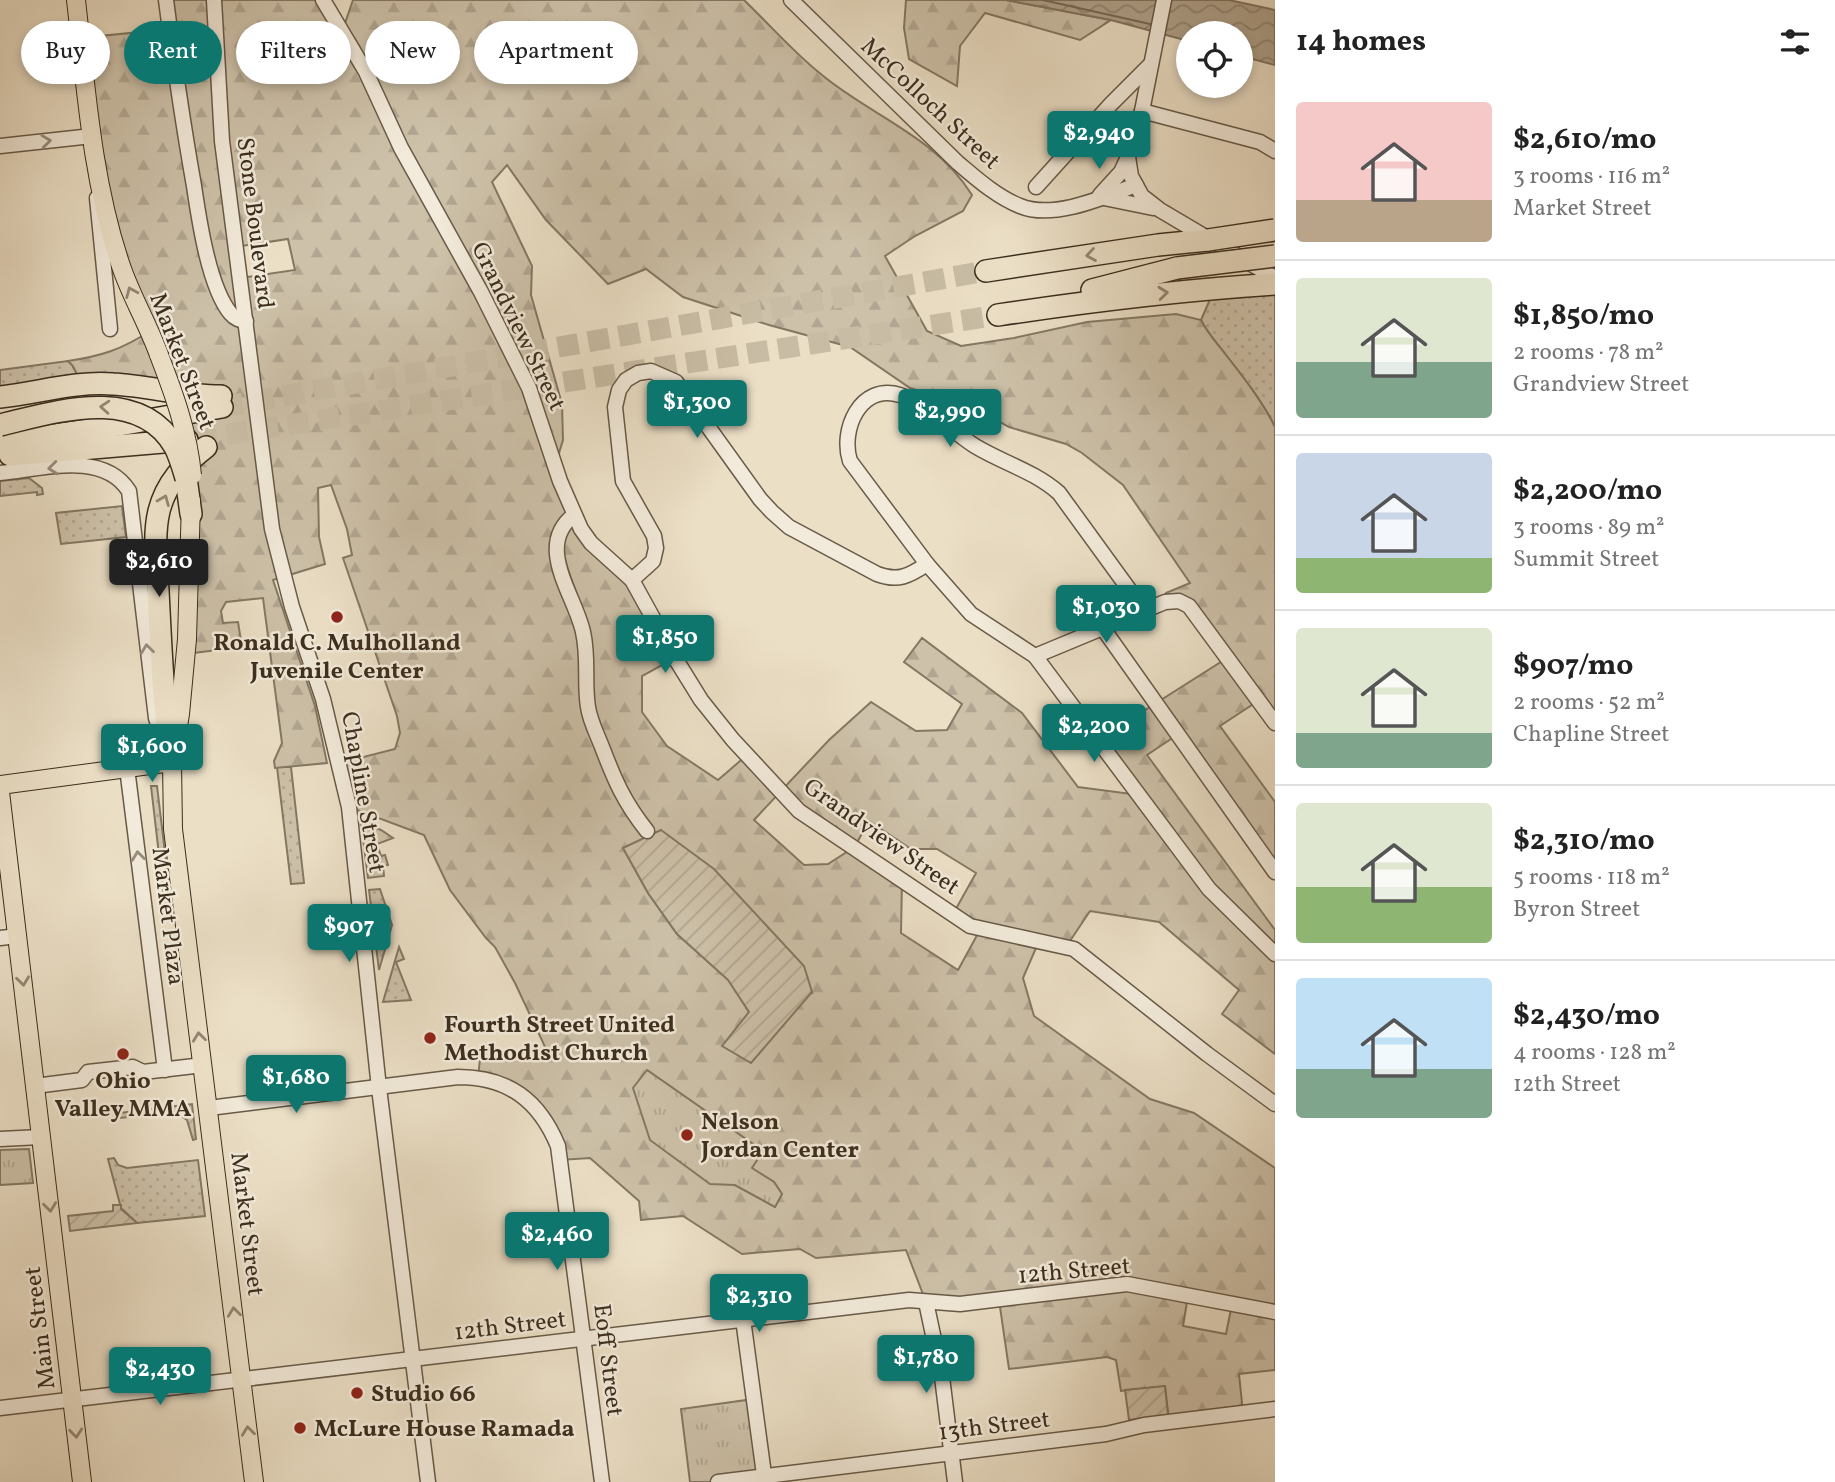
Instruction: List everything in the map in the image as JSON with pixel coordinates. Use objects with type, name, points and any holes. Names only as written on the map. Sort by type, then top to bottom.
[{"type":"highway","points":[[986,271],[1275,230]]},
{"type":"highway","points":[[1208,240],[1275,238]]},
{"type":"highway","points":[[1275,256],[1177,268],[998,315],[1104,300],[1275,284]]},
{"type":"highway","points":[[1,397],[103,383],[221,402],[9,448]]},
{"type":"highway","points":[[0,425],[85,408],[105,407],[147,419],[174,445],[189,476],[191,514]]},
{"type":"highway","points":[[9,448],[201,443],[172,482],[159,511],[156,537],[162,688],[172,762]]},
{"type":"main road","name":"Market Street","points":[[76,0],[93,142],[120,265],[176,396],[190,447],[189,476]]},
{"type":"main road","name":"Market Street","points":[[191,514],[187,639],[180,714],[172,762],[173,829],[254,1482]]},
{"type":"main road","points":[[0,785],[172,762]]},
{"type":"main road","name":"Main Street","points":[[0,792],[9,937],[35,1086],[82,1482]]},
{"type":"street","points":[[166,0],[183,126],[202,235],[224,302],[232,315],[246,321]]},
{"type":"street","name":"Stone Boulevard","points":[[214,0],[221,131],[263,451]]},
{"type":"street","name":"Grandview Street","points":[[323,0],[366,72],[401,148],[481,292],[529,388],[574,515],[591,543],[632,580],[701,700],[733,740],[799,811],[970,926],[1074,949],[1275,1104]]},
{"type":"street","name":"McColloch Street","points":[[791,0],[958,163],[987,187],[1022,207],[1064,208],[1136,185]]},
{"type":"street","points":[[1099,199],[1121,172],[1128,158],[1142,111],[1164,0]]},
{"type":"street","points":[[1036,187],[1151,60]]},
{"type":"street","points":[[1142,111],[1260,142],[1275,151]]},
{"type":"street","points":[[0,146],[93,142]]},
{"type":"street","name":"Market Street","points":[[93,142],[99,234],[110,329]]},
{"type":"street","points":[[1128,158],[1131,176],[1142,195],[1160,210],[1275,278]]},
{"type":"street","points":[[1099,199],[1119,199],[1160,210]]},
{"type":"street","points":[[632,580],[653,561],[656,548],[654,536],[623,481],[615,407],[619,390],[626,380],[638,373],[651,371],[676,382],[760,499],[789,527],[890,579],[911,575],[928,564]]},
{"type":"street","points":[[1144,610],[1059,493],[1046,482],[975,446],[910,399],[897,394],[884,393],[862,405],[853,415],[847,431],[847,449],[855,469],[928,564],[971,614],[1035,656],[1209,888],[1275,954]]},
{"type":"street","name":"Chapline Street","points":[[263,451],[272,529],[280,563],[323,699],[349,807],[379,1088],[428,1482]]},
{"type":"street","name":"Market Street","points":[[0,473],[85,465],[105,469],[121,479],[129,491],[156,718],[172,762]]},
{"type":"street","points":[[574,515],[559,529],[556,552],[583,628],[587,706],[618,790],[647,831]]},
{"type":"street","points":[[1035,656],[1144,610],[1165,602],[1179,601],[1189,606],[1275,723]]},
{"type":"street","points":[[1102,627],[1275,872]]},
{"type":"street","name":"Market Plaza","points":[[127,768],[165,1070]]},
{"type":"street","points":[[35,1086],[82,1080],[88,1072],[133,1067],[143,1072],[203,1065]]},
{"type":"street","name":"Eoff Street","points":[[209,1108],[449,1078],[478,1078],[501,1083],[520,1094],[542,1116],[558,1146],[602,1482]]},
{"type":"street","points":[[0,1139],[41,1137]]},
{"type":"street","name":"12th Street","points":[[0,1408],[909,1300],[960,1304],[1127,1284],[1275,1312]]},
{"type":"street","points":[[926,1302],[942,1377],[954,1482]]},
{"type":"street","points":[[743,1319],[765,1479]]},
{"type":"street","name":"13th Street","points":[[718,1482],[765,1479],[1275,1409]]},
{"type":"green space","points":[[166,0],[323,0],[337,21],[236,21],[236,84],[351,84],[351,21],[346,21],[353,0],[744,0],[822,75],[940,157],[972,195],[963,211],[915,236],[885,256],[927,331],[961,346],[1087,322],[1176,314],[1201,320],[1252,390],[1275,427],[1275,723],[1258,701],[1220,726],[1275,802],[1275,872],[1177,735],[1147,755],[1275,930],[1275,1054],[1222,1014],[1239,990],[1159,922],[1090,911],[1066,947],[1039,941],[1023,978],[1034,1016],[1150,1099],[1194,1113],[1275,1168],[1275,1370],[1239,1374],[1243,1413],[1169,1422],[1165,1386],[1121,1391],[1116,1360],[1107,1357],[1009,1369],[999,1300],[926,1302],[906,1250],[816,1258],[800,1249],[742,1254],[683,1216],[641,1220],[639,1201],[590,1158],[560,1160],[543,1116],[478,1078],[480,1059],[514,1052],[547,1051],[495,947],[450,890],[424,835],[349,807],[340,763],[395,749],[400,733],[397,716],[343,558],[352,555],[347,529],[331,485],[318,488],[319,537],[325,564],[273,580],[315,706],[327,763],[275,768],[274,761],[282,743],[263,598],[226,602],[221,611],[223,623],[238,622],[242,647],[185,654],[191,514],[176,396],[82,385],[68,361],[110,351],[150,331],[120,265],[88,84],[110,84],[110,35],[124,34],[124,84],[222,84],[222,21],[169,21]],"holes":[[[507,165],[546,220],[608,284],[646,269],[683,297],[769,325],[850,347],[910,388],[977,409],[1009,427],[1066,444],[1082,453],[1123,485],[1190,583],[1166,593],[1165,602],[1189,606],[1227,658],[1098,740],[1139,795],[1078,787],[1022,713],[922,638],[904,662],[962,704],[947,730],[916,731],[871,702],[829,740],[781,791],[747,755],[718,780],[667,746],[642,712],[642,676],[675,658],[611,560],[574,515],[555,466],[563,440],[562,404],[531,295],[532,266],[492,182]],[[288,239],[295,270],[240,278],[235,247]],[[781,791],[853,848],[828,864],[804,865],[754,820]],[[869,821],[911,849],[937,849],[976,873],[953,914],[981,928],[958,970],[901,933],[902,880],[854,848]],[[623,848],[812,993],[743,1020],[749,1012],[729,980],[677,934],[648,893]],[[647,1070],[763,1151],[751,1168],[774,1182],[782,1194],[775,1207],[735,1185]],[[1188,1296],[1232,1304],[1226,1334],[1183,1326]]]},
{"type":"green space","points":[[906,0],[1006,0],[1111,20],[1080,40],[985,13],[960,46],[957,86],[909,59],[904,28]]},
{"type":"green space","points":[[1275,284],[1275,427],[1252,390],[1201,320],[1215,288]]},
{"type":"green space","points":[[68,361],[82,385],[0,397],[0,370]]},
{"type":"green space","points":[[29,478],[42,488],[43,494],[37,495],[37,492],[0,496],[0,481]]},
{"type":"green space","points":[[122,506],[126,537],[61,544],[56,513]]},
{"type":"green space","points":[[277,767],[291,767],[304,883],[291,884]]},
{"type":"green space","points":[[151,786],[157,786],[172,912],[166,915]]},
{"type":"green space","points":[[361,822],[393,838],[377,844],[388,865],[383,866],[384,876],[368,878]]},
{"type":"green space","points":[[661,830],[714,869],[804,966],[812,992],[751,1063],[722,1046],[749,1012],[728,980],[677,934],[648,893],[623,848]]},
{"type":"green space","points":[[380,889],[392,925],[379,970],[369,890]]},
{"type":"green space","points":[[399,947],[404,959],[396,962],[411,1000],[383,1002]]},
{"type":"green space","points":[[647,1070],[763,1151],[752,1168],[774,1182],[782,1194],[775,1207],[735,1185],[710,1184],[650,1140],[633,1088]]},
{"type":"green space","points":[[192,1104],[196,1139],[193,1140],[187,1120],[174,1112],[120,1118],[120,1113]]},
{"type":"green space","points":[[29,1149],[33,1183],[0,1185],[0,1150]]},
{"type":"green space","points":[[114,1158],[118,1165],[127,1168],[198,1160],[205,1216],[137,1223],[121,1208],[108,1159]]},
{"type":"green space","points":[[113,1205],[121,1205],[121,1209],[137,1223],[70,1231],[68,1216],[113,1211]]},
{"type":"green space","points":[[1165,1386],[1168,1415],[1129,1420],[1125,1390]]},
{"type":"green space","points":[[754,1399],[765,1476],[718,1482],[690,1482],[681,1409]]},
{"type":"water","points":[[1006,0],[1229,0],[1275,10],[1275,65],[1253,59],[1253,21],[1176,21],[1176,38],[1111,20]]},
{"type":"tunnel","points":[[222,407],[986,271]]},
{"type":"tunnel","points":[[196,439],[998,315]]},
{"type":"place","name":"Ronald C. Mulholland Juvenile Center","points":[[337,617]]},
{"type":"place","name":"Fourth Street United Methodist Church","points":[[430,1038]]},
{"type":"place","name":"Ohio Valley MMA","points":[[123,1054]]},
{"type":"place","name":"Nelson Jordan Center","points":[[687,1135]]},
{"type":"place","name":"Studio 66","points":[[357,1393]]},
{"type":"place","name":"McLure House Ramada","points":[[300,1428]]}]
